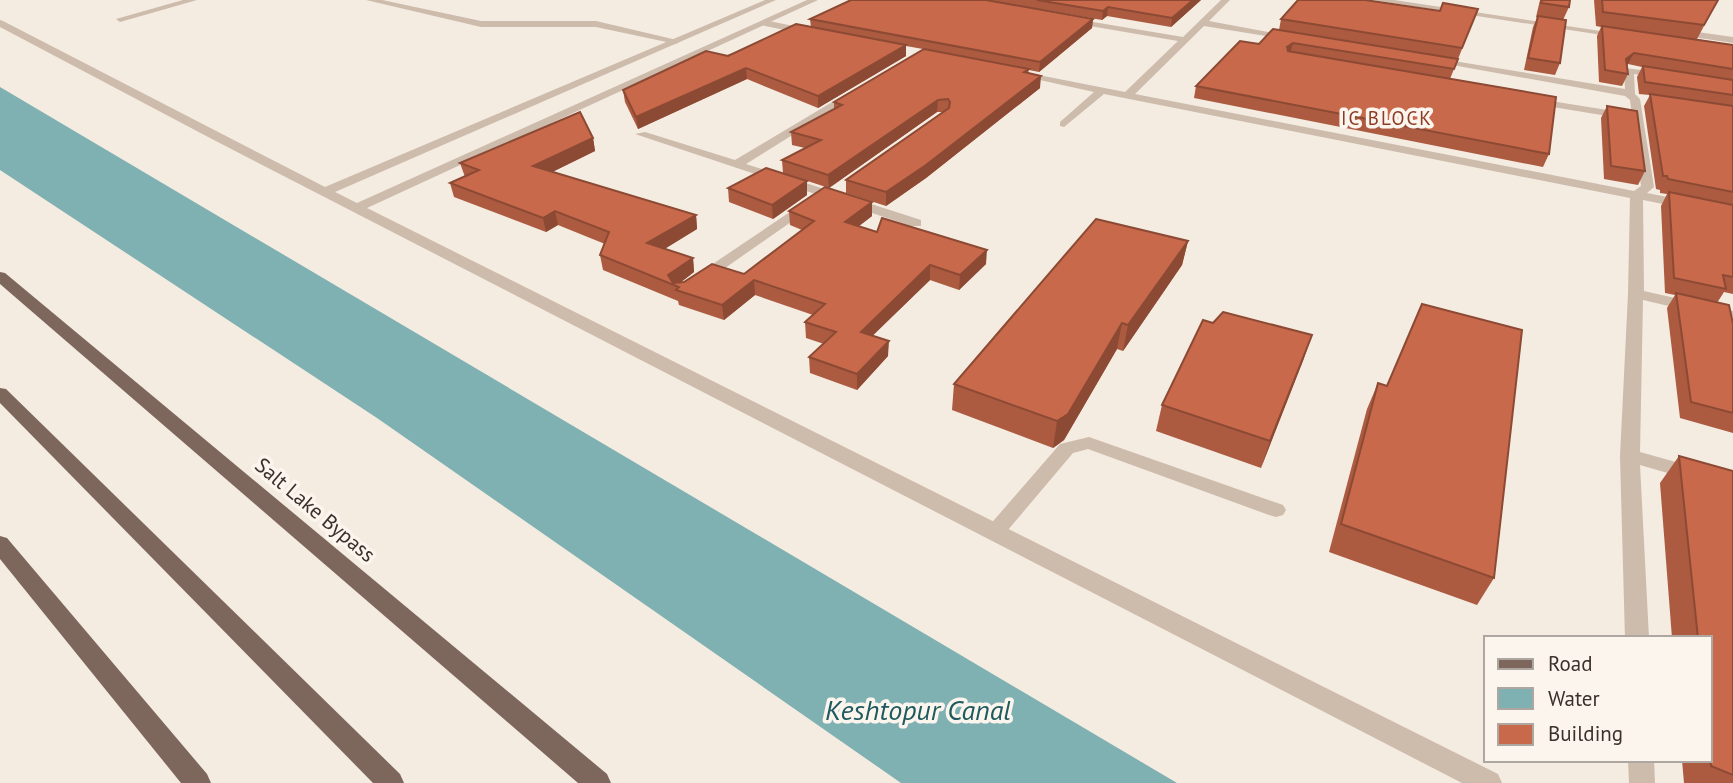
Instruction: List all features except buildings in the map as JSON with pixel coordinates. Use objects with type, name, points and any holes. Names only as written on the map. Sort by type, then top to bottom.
[{"type":"main road","name":"Salt Lake Bypass","points":[[0,276],[598,783]]},
{"type":"main road","points":[[0,393],[391,783]]},
{"type":"main road","points":[[0,544],[198,783]]},
{"type":"street","points":[[120,19],[193,0]]},
{"type":"street","points":[[370,0],[481,24],[596,24],[676,41]]},
{"type":"street","points":[[325,192],[772,0]]},
{"type":"street","points":[[356,208],[814,0]]},
{"type":"street","points":[[1128,95],[1226,0]]},
{"type":"street","points":[[1376,0],[1637,37]]},
{"type":"street","points":[[1444,0],[1623,25]]},
{"type":"street","points":[[1064,19],[1187,40]]},
{"type":"street","points":[[0,23],[356,208],[1489,783]]},
{"type":"street","points":[[764,23],[826,36]]},
{"type":"street","points":[[1203,23],[1299,39]]},
{"type":"street","points":[[1733,40],[1664,36],[1733,51]]},
{"type":"street","points":[[1423,59],[1647,101]]},
{"type":"street","points":[[998,70],[1733,214]]},
{"type":"street","points":[[1636,195],[1648,187],[1628,70],[1668,76]]},
{"type":"street","points":[[605,71],[637,80]]},
{"type":"street","points":[[736,165],[864,88]]},
{"type":"street","points":[[1064,124],[1102,90]]},
{"type":"street","points":[[1516,98],[1636,118]]},
{"type":"street","points":[[640,134],[832,192],[916,223]]},
{"type":"street","points":[[691,284],[832,192]]},
{"type":"street","points":[[1636,195],[1636,294],[1630,456],[1637,636]]},
{"type":"street","points":[[1636,294],[1733,316]]},
{"type":"street","points":[[995,532],[1067,448],[1077,443],[1089,443],[1276,510]]},
{"type":"street","points":[[1630,456],[1733,485]]},
{"type":"street","points":[[1641,762],[1642,783]]},
{"type":"water","name":"Keshtopur Canal","points":[[0,87],[1177,783],[901,783],[377,418],[0,170]]},
{"type":"district","name":"IC BLOCK","points":[[1387,118]]}]
